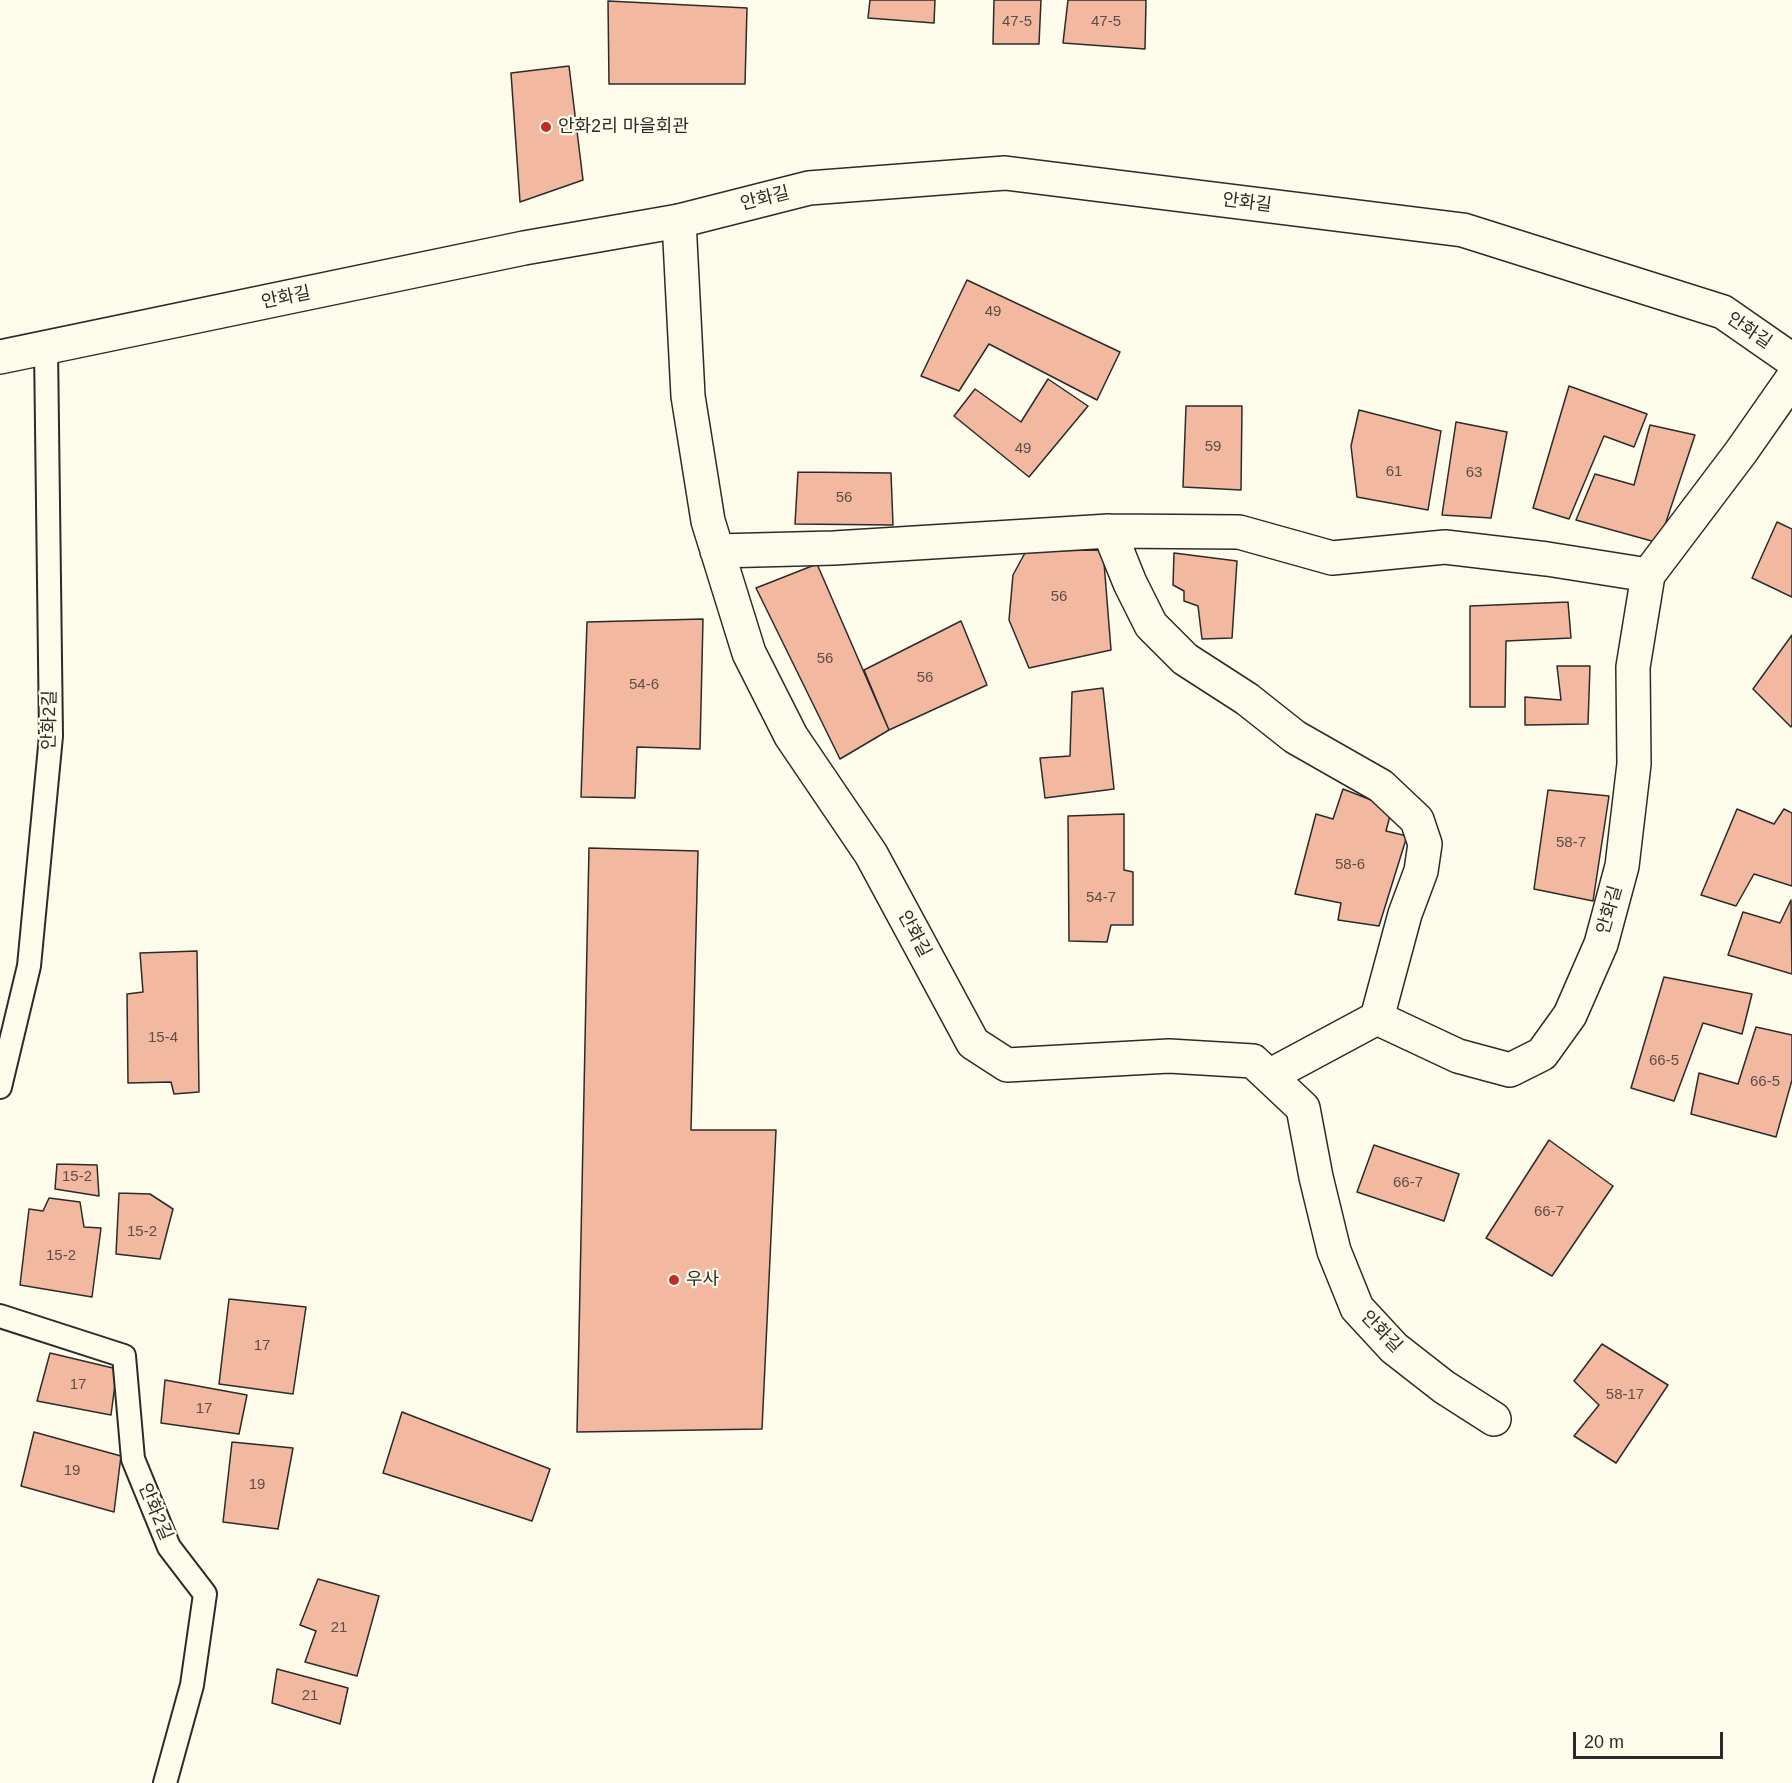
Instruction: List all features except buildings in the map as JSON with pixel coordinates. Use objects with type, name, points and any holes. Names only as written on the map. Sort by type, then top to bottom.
[{"type":"street","name":"안화길","points":[[0,357],[524,248],[679,221],[809,188],[1005,173],[1463,230],[1723,312],[1792,360]]},
{"type":"street","name":"안화길","points":[[679,221],[688,396],[708,521],[749,653],[791,736],[871,854],[972,1043],[1007,1065],[1169,1056],[1252,1061],[1303,1108],[1316,1177],[1334,1251],[1357,1308],[1394,1348],[1444,1387],[1494,1419]]},
{"type":"street","name":"안화길","points":[[1377,1018],[1458,1056],[1510,1070],[1542,1054],[1570,1015],[1601,944],[1622,866],[1634,764],[1633,667],[1648,575],[1741,452],[1792,379]]},
{"type":"street","points":[[717,551],[834,548],[1110,531],[1239,532],[1332,558],[1444,547],[1547,559],[1648,575]]},
{"type":"street","points":[[1110,531],[1130,583],[1151,626],[1185,659],[1247,699],[1295,737],[1381,786],[1417,820],[1425,844],[1421,871],[1405,914],[1377,1018],[1269,1076]]},
{"type":"lane","name":"안화2길","points":[[0,1087],[29,966],[51,736],[46,348]]},
{"type":"lane","name":"안화2길","points":[[0,1316],[124,1356],[133,1459],[169,1547],[205,1594],[192,1685],[165,1783]]},
{"type":"place","name":"안화2리 마을회관","points":[[546,127]]},
{"type":"place","name":"우사","points":[[674,1280]]}]
